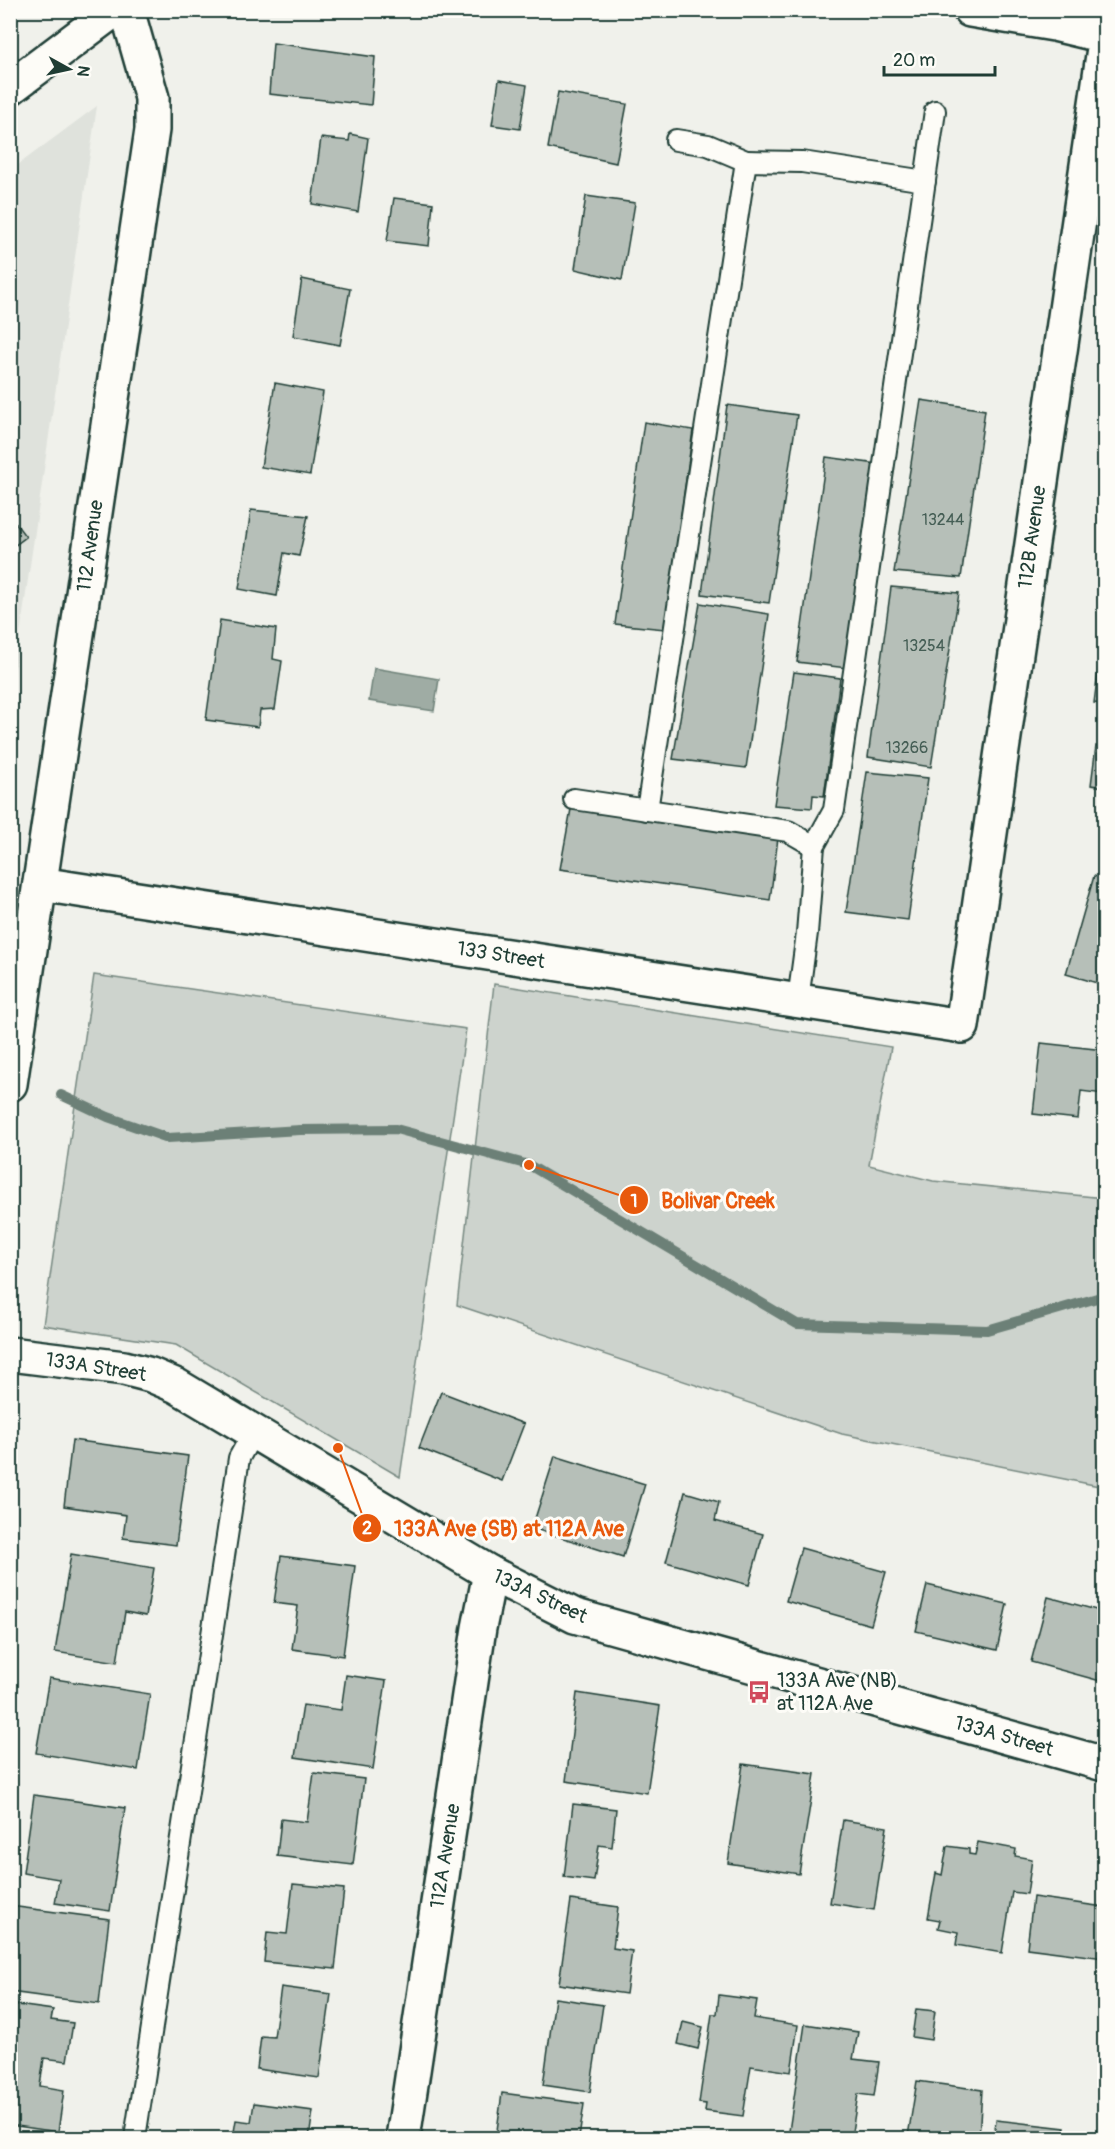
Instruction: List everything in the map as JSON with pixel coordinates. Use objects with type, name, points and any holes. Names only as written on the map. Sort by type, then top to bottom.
[{"type":"street","points":[[10,88],[114,10]]},
{"type":"street","name":"112 Avenue","points":[[10,1084],[152,130],[152,98],[127,10]]},
{"type":"street","points":[[970,10],[1054,24],[1104,36]]},
{"type":"street","name":"112B Avenue","points":[[962,1026],[1104,48]]},
{"type":"street","name":"133 Street","points":[[40,884],[962,1026]]},
{"type":"street","name":"133A Street","points":[[10,1354],[124,1368],[151,1375],[177,1386],[489,1573],[575,1616],[1104,1764]]},
{"type":"street","name":"112A Avenue","points":[[403,2139],[489,1573]]},
{"type":"lane","points":[[798,1000],[807,933],[814,846],[834,810],[935,111]]},
{"type":"lane","points":[[676,140],[708,145],[746,161],[802,162],[925,181]]},
{"type":"lane","points":[[647,810],[746,161]]},
{"type":"lane","points":[[574,799],[788,831],[814,846]]},
{"type":"lane","points":[[135,2139],[239,1458],[254,1431]]},
{"type":"shaded area","points":[[97,106],[11,696],[11,170]]},
{"type":"shaded area","points":[[374,668],[439,679],[434,711],[369,701]]},
{"type":"shaded area","points":[[94,975],[466,1029],[400,1477],[176,1345],[43,1325]]},
{"type":"shaded area","points":[[494,984],[891,1047],[869,1165],[933,1181],[1104,1198],[1104,1487],[842,1434],[457,1305]]},
{"type":"building","points":[[273,43],[375,57],[371,105],[269,94]]},
{"type":"building","points":[[499,80],[527,85],[520,129],[492,125]]},
{"type":"building","points":[[558,92],[627,104],[616,163],[548,148]]},
{"type":"building","points":[[350,134],[368,138],[358,212],[312,204],[321,138],[349,141]]},
{"type":"building","points":[[586,196],[635,203],[622,280],[575,269]]},
{"type":"building","points":[[394,198],[433,203],[429,246],[387,241]]},
{"type":"building","points":[[302,279],[350,289],[340,345],[293,336]]},
{"type":"building","points":[[275,383],[323,392],[310,475],[261,467]]},
{"type":"building","points":[[921,400],[985,410],[961,578],[894,572]]},
{"type":"building","points":[[727,405],[797,415],[769,603],[702,594]]},
{"type":"building","points":[[644,422],[693,430],[665,629],[615,624]]},
{"type":"building","points":[[826,457],[877,464],[847,668],[797,662]]},
{"type":"building","points":[[251,510],[308,516],[299,556],[284,553],[277,596],[239,589]]},
{"type":"building","points":[[10,516],[26,537],[10,549]]},
{"type":"building","points":[[891,587],[959,593],[931,767],[868,757]]},
{"type":"building","points":[[700,603],[769,614],[746,768],[673,759]]},
{"type":"building","points":[[220,620],[276,629],[273,659],[282,661],[275,709],[260,710],[258,727],[206,720]]},
{"type":"building","points":[[1104,625],[1104,704],[1094,703]]},
{"type":"building","points":[[794,672],[840,678],[824,796],[813,795],[812,808],[774,805]]},
{"type":"building","points":[[1096,746],[1104,748],[1104,787],[1091,785]]},
{"type":"building","points":[[867,772],[928,778],[908,920],[846,912]]},
{"type":"building","points":[[571,809],[778,838],[770,900],[560,869]]},
{"type":"building","points":[[1094,876],[1104,879],[1104,985],[1066,974]]},
{"type":"building","points":[[1041,1043],[1104,1050],[1104,1094],[1081,1091],[1078,1119],[1033,1114]]},
{"type":"building","points":[[441,1392],[524,1424],[502,1481],[419,1448]]},
{"type":"building","points":[[72,1440],[188,1456],[176,1545],[123,1538],[126,1515],[64,1506]]},
{"type":"building","points":[[555,1456],[645,1484],[623,1557],[532,1528]]},
{"type":"building","points":[[685,1492],[719,1502],[715,1521],[763,1534],[749,1585],[666,1562]]},
{"type":"building","points":[[801,1548],[886,1572],[871,1625],[786,1601]]},
{"type":"building","points":[[71,1554],[154,1568],[146,1616],[125,1612],[117,1662],[55,1652]]},
{"type":"building","points":[[281,1556],[355,1566],[343,1656],[292,1649],[298,1606],[274,1603]]},
{"type":"building","points":[[927,1585],[1007,1604],[997,1650],[916,1631]]},
{"type":"building","points":[[1048,1597],[1104,1612],[1104,1682],[1031,1662]]},
{"type":"building","points":[[346,1675],[386,1681],[373,1769],[295,1757],[303,1705],[341,1710]]},
{"type":"building","points":[[49,1678],[150,1694],[138,1770],[36,1753]]},
{"type":"building","points":[[577,1693],[660,1706],[647,1793],[566,1781]]},
{"type":"building","points":[[743,1764],[815,1774],[799,1874],[728,1863]]},
{"type":"building","points":[[314,1773],[364,1779],[353,1865],[277,1856],[281,1819],[307,1822]]},
{"type":"building","points":[[34,1795],[125,1808],[110,1911],[55,1903],[59,1879],[23,1873]]},
{"type":"building","points":[[573,1804],[616,1809],[612,1847],[599,1845],[594,1881],[564,1877]]},
{"type":"building","points":[[843,1820],[887,1827],[874,1910],[830,1903]]},
{"type":"building","points":[[978,1842],[1016,1849],[1015,1856],[1032,1859],[1027,1894],[1012,1892],[1002,1953],[956,1945],[958,1932],[938,1928],[940,1920],[928,1918],[936,1873],[942,1875],[947,1846],[969,1849],[969,1854],[975,1855]]},
{"type":"building","points":[[293,1884],[344,1889],[335,1969],[264,1962],[267,1932],[287,1934]]},
{"type":"building","points":[[1033,1897],[1104,1907],[1104,1958],[1027,1948]]},
{"type":"building","points":[[571,1900],[618,1907],[613,1948],[632,1951],[626,1994],[559,1984]]},
{"type":"building","points":[[10,1906],[109,1919],[99,2004],[10,1992]]},
{"type":"building","points":[[281,1987],[331,1994],[319,2078],[257,2069],[261,2036],[274,2037]]},
{"type":"building","points":[[719,1995],[757,2000],[754,2018],[798,2025],[791,2072],[751,2066],[743,2116],[705,2111],[706,2104],[699,2103],[712,2014],[717,2014]]},
{"type":"building","points":[[555,1998],[603,2005],[590,2092],[543,2085]]},
{"type":"building","points":[[10,2004],[53,2010],[51,2020],[73,2023],[67,2061],[44,2058],[40,2086],[64,2090],[58,2132],[10,2125]]},
{"type":"building","points":[[916,2009],[935,2011],[931,2040],[912,2037]]},
{"type":"building","points":[[683,2022],[703,2027],[698,2049],[678,2044]]},
{"type":"building","points":[[805,2024],[858,2032],[853,2059],[879,2062],[874,2096],[858,2094],[851,2138],[788,2138]]},
{"type":"building","points":[[917,2081],[982,2090],[979,2138],[908,2136]]},
{"type":"building","points":[[502,2093],[584,2104],[579,2138],[496,2138]]},
{"type":"building","points":[[254,2103],[313,2111],[309,2138],[233,2138],[236,2120],[251,2122]]},
{"type":"building","points":[[996,2120],[1065,2128],[1063,2138],[994,2138]]},
{"type":"waterway","points":[[61,1095],[108,1117],[168,1138],[300,1130],[396,1129],[529,1165],[797,1324],[987,1330],[1104,1296]]},
{"type":"place","name":"Bolivar Creek","points":[[529,1165]]},
{"type":"place","name":"133A Ave (SB) at 112A Ave","points":[[338,1448]]},
{"type":"place","name":"133A Ave (NB) at 112A Ave","points":[[759,1692]]}]
